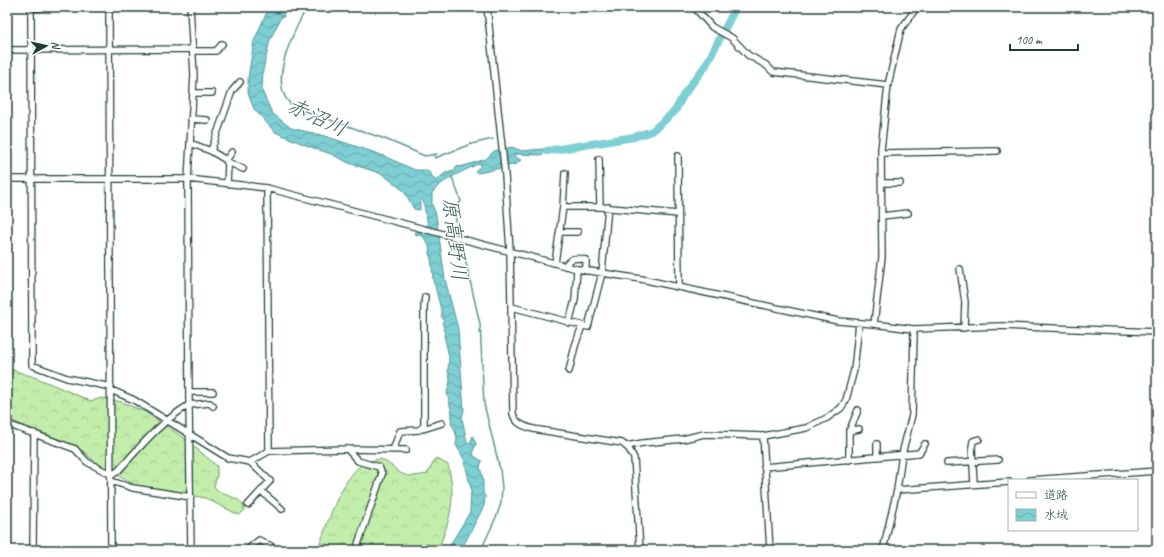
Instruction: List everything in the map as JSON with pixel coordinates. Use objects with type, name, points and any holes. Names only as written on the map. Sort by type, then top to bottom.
[{"type":"street","points":[[109,7],[112,478],[111,550]]},
{"type":"street","points":[[190,7],[193,50],[193,93],[188,179],[191,550]]},
{"type":"street","points":[[487,7],[505,175],[510,251],[513,406],[515,420],[520,424],[533,429],[622,442],[626,446],[634,458],[640,550]]},
{"type":"street","points":[[694,7],[712,27],[732,38],[748,55],[766,65],[773,72],[888,84]]},
{"type":"street","points":[[874,324],[882,257],[882,153],[888,84],[901,29],[917,7]]},
{"type":"street","points":[[40,8],[31,8],[32,365],[67,378],[111,389],[134,400],[228,458],[250,462],[270,481],[248,505]]},
{"type":"street","points":[[7,50],[109,49],[216,51],[222,44]]},
{"type":"street","points":[[210,151],[232,91],[240,82]]},
{"type":"street","points":[[193,93],[212,93]]},
{"type":"street","points":[[191,119],[207,120]]},
{"type":"street","points":[[190,143],[210,151],[243,169]]},
{"type":"street","points":[[882,153],[997,151]]},
{"type":"street","points":[[227,183],[227,161],[232,152]]},
{"type":"street","points":[[678,156],[679,287]]},
{"type":"street","points":[[599,159],[600,207]]},
{"type":"street","points":[[555,263],[563,207],[565,173]]},
{"type":"street","points":[[7,179],[188,179],[267,188],[406,226],[577,269],[679,287],[838,321],[913,329],[1002,326],[1157,332]]},
{"type":"street","points":[[882,183],[900,183]]},
{"type":"street","points":[[267,188],[269,451]]},
{"type":"street","points":[[563,207],[608,207],[678,214]]},
{"type":"street","points":[[512,307],[588,327],[602,273],[608,207]]},
{"type":"street","points":[[882,216],[908,213]]},
{"type":"street","points":[[560,232],[578,232]]},
{"type":"street","points":[[565,266],[569,260],[576,258],[586,260],[586,271]]},
{"type":"street","points":[[569,323],[575,300],[577,269]]},
{"type":"street","points":[[960,269],[965,302],[964,328]]},
{"type":"street","points":[[423,429],[425,297]]},
{"type":"street","points":[[626,446],[643,442],[677,440],[704,434],[762,436],[806,428],[827,418],[841,408],[846,400],[854,370],[859,323]]},
{"type":"street","points":[[569,371],[582,326]]},
{"type":"street","points":[[883,550],[897,490],[902,454],[912,415],[913,329]]},
{"type":"street","points":[[189,392],[213,392]]},
{"type":"street","points":[[112,478],[166,420],[189,405],[210,403],[214,406]]},
{"type":"street","points":[[849,460],[849,431],[858,410]]},
{"type":"street","points":[[393,450],[400,431],[423,429],[442,423]]},
{"type":"street","points":[[7,424],[75,449],[87,462],[112,478],[133,488],[191,497]]},
{"type":"street","points":[[849,431],[859,429]]},
{"type":"street","points":[[33,550],[34,433]]},
{"type":"street","points":[[762,436],[770,550]]},
{"type":"street","points":[[974,484],[972,462],[973,443],[979,439]]},
{"type":"street","points":[[877,444],[877,457]]},
{"type":"street","points":[[764,467],[920,453],[924,444]]},
{"type":"street","points":[[347,449],[358,461],[379,467],[382,474],[356,550]]},
{"type":"street","points":[[250,462],[269,451],[347,449],[406,450]]},
{"type":"street","points":[[947,463],[998,460]]},
{"type":"street","points":[[1043,479],[1157,470]]},
{"type":"street","points":[[897,490],[1008,482]]},
{"type":"street","points":[[261,491],[282,509]]},
{"type":"street","points":[[247,550],[259,540],[271,546]]},
{"type":"street","points":[[1144,550],[1157,549]]},
{"type":"green space","points":[[7,368],[37,378],[91,401],[102,398],[122,402],[145,412],[184,438],[217,466],[217,476],[214,486],[222,493],[240,501],[245,510],[239,515],[205,498],[160,489],[138,487],[96,463],[83,451],[63,441],[7,419]]},
{"type":"green space","points":[[436,458],[448,465],[452,488],[449,519],[438,550],[318,550],[340,493],[346,482],[361,465],[381,459],[405,475],[417,476],[427,474]]},
{"type":"water","points":[[269,7],[287,7],[283,14],[284,17],[281,17],[270,40],[263,70],[262,91],[272,113],[291,128],[325,136],[379,154],[415,170],[427,170],[436,181],[445,173],[455,171],[456,166],[460,167],[486,159],[494,151],[512,147],[522,151],[563,147],[540,155],[515,154],[514,156],[521,160],[516,164],[478,173],[475,171],[481,166],[480,163],[453,176],[438,186],[432,193],[432,204],[436,215],[445,279],[458,329],[464,410],[462,418],[467,442],[470,443],[473,436],[476,444],[473,451],[474,456],[482,461],[480,467],[483,479],[483,493],[485,496],[484,506],[461,550],[447,550],[470,512],[471,489],[464,459],[456,445],[457,438],[451,424],[452,413],[447,393],[450,381],[448,370],[449,357],[442,323],[444,320],[441,316],[442,314],[433,281],[429,246],[423,236],[416,235],[415,230],[428,225],[423,201],[420,199],[420,210],[414,209],[404,191],[382,174],[349,163],[331,154],[275,132],[254,109],[248,93],[248,78],[254,41]]},
{"type":"waterway","name":"赤沼川","points":[[307,7],[295,31],[284,61],[281,76],[282,90],[288,101],[299,109],[385,139],[425,156],[437,154]]},
{"type":"waterway","name":"原高野川","points":[[547,151],[634,137],[652,131],[675,111],[684,94],[706,65],[736,7]]},
{"type":"waterway","points":[[434,155],[435,158],[471,144],[493,139]]},
{"type":"waterway","points":[[452,177],[461,201],[456,210],[456,223],[460,237]]},
{"type":"waterway","points":[[461,241],[480,324],[484,404],[500,469],[502,488],[501,503],[497,515],[481,550]]}]
